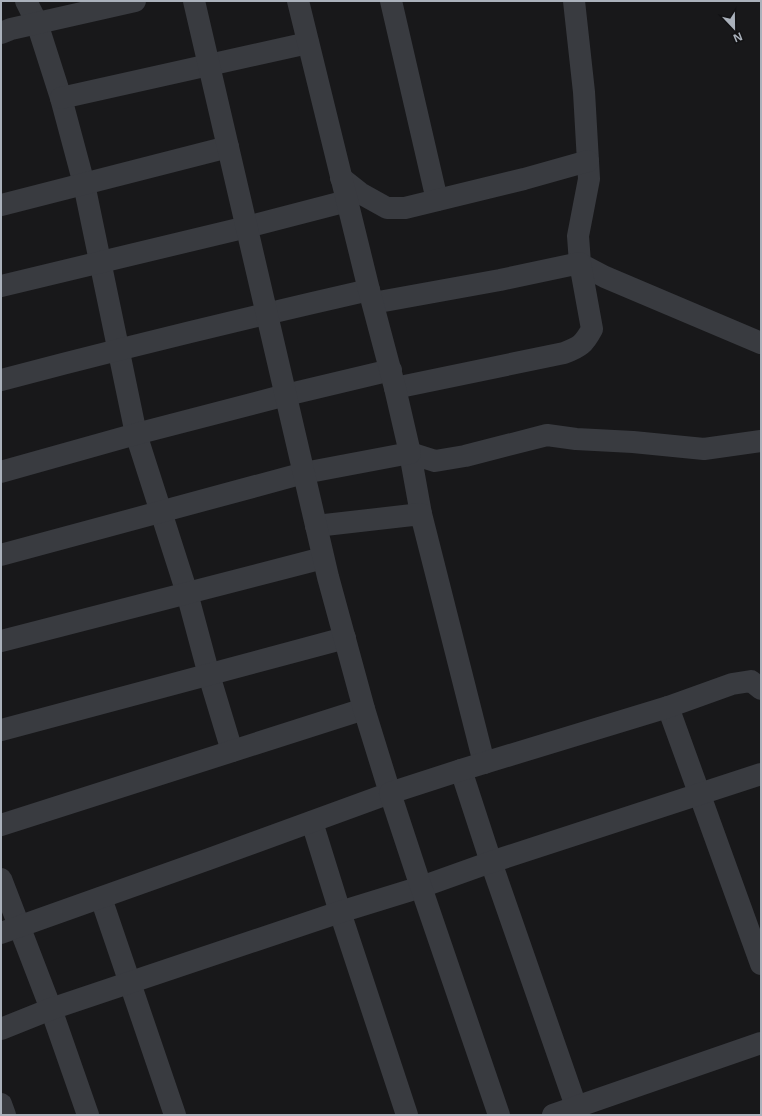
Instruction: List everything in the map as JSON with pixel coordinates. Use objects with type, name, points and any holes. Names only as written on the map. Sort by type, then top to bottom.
[{"type":"street","points":[[26,1],[38,23],[61,98],[84,184],[136,434],[187,593],[209,675],[232,751]]},
{"type":"street","points":[[1,33],[11,29],[135,1]]},
{"type":"street","points":[[194,1],[323,558],[344,638],[390,793],[499,1115]]},
{"type":"street","points":[[298,1],[371,297],[393,379],[410,453],[421,514],[484,763]]},
{"type":"street","points":[[391,1],[437,200]]},
{"type":"street","points":[[1,472],[136,434],[286,395],[564,353],[579,347],[588,337],[592,329],[580,263],[578,236],[589,179],[584,92],[574,1]]},
{"type":"street","points":[[61,98],[308,43]]},
{"type":"street","points":[[1,205],[228,147]]},
{"type":"street","points":[[342,178],[360,193],[387,208],[405,208],[524,179],[588,161]]},
{"type":"street","points":[[1,286],[247,227],[347,201]]},
{"type":"street","points":[[1,380],[267,313],[371,297],[500,280],[580,263],[605,277],[761,343]]},
{"type":"street","points":[[1,555],[304,473],[410,453],[436,461],[465,456],[547,435],[576,439],[633,442],[704,449],[761,441]]},
{"type":"street","points":[[316,526],[421,514]]},
{"type":"street","points":[[1,641],[323,558]]},
{"type":"street","points":[[1,730],[344,638]]},
{"type":"street","points":[[10,930],[390,793],[461,770],[668,707],[732,684],[752,681],[761,689]]},
{"type":"street","points":[[668,707],[761,964]]},
{"type":"street","points":[[1,825],[364,709]]},
{"type":"street","points":[[461,770],[491,862],[577,1111]]},
{"type":"street","points":[[1,1029],[51,1009],[130,982],[761,774]]},
{"type":"street","points":[[312,822],[407,1115]]},
{"type":"street","points":[[1,879],[10,930],[51,1009],[88,1115]]},
{"type":"street","points":[[101,898],[175,1115]]},
{"type":"street","points":[[553,1115],[577,1111],[761,1043]]},
{"type":"street","points":[[1,1104],[5,1115]]}]
